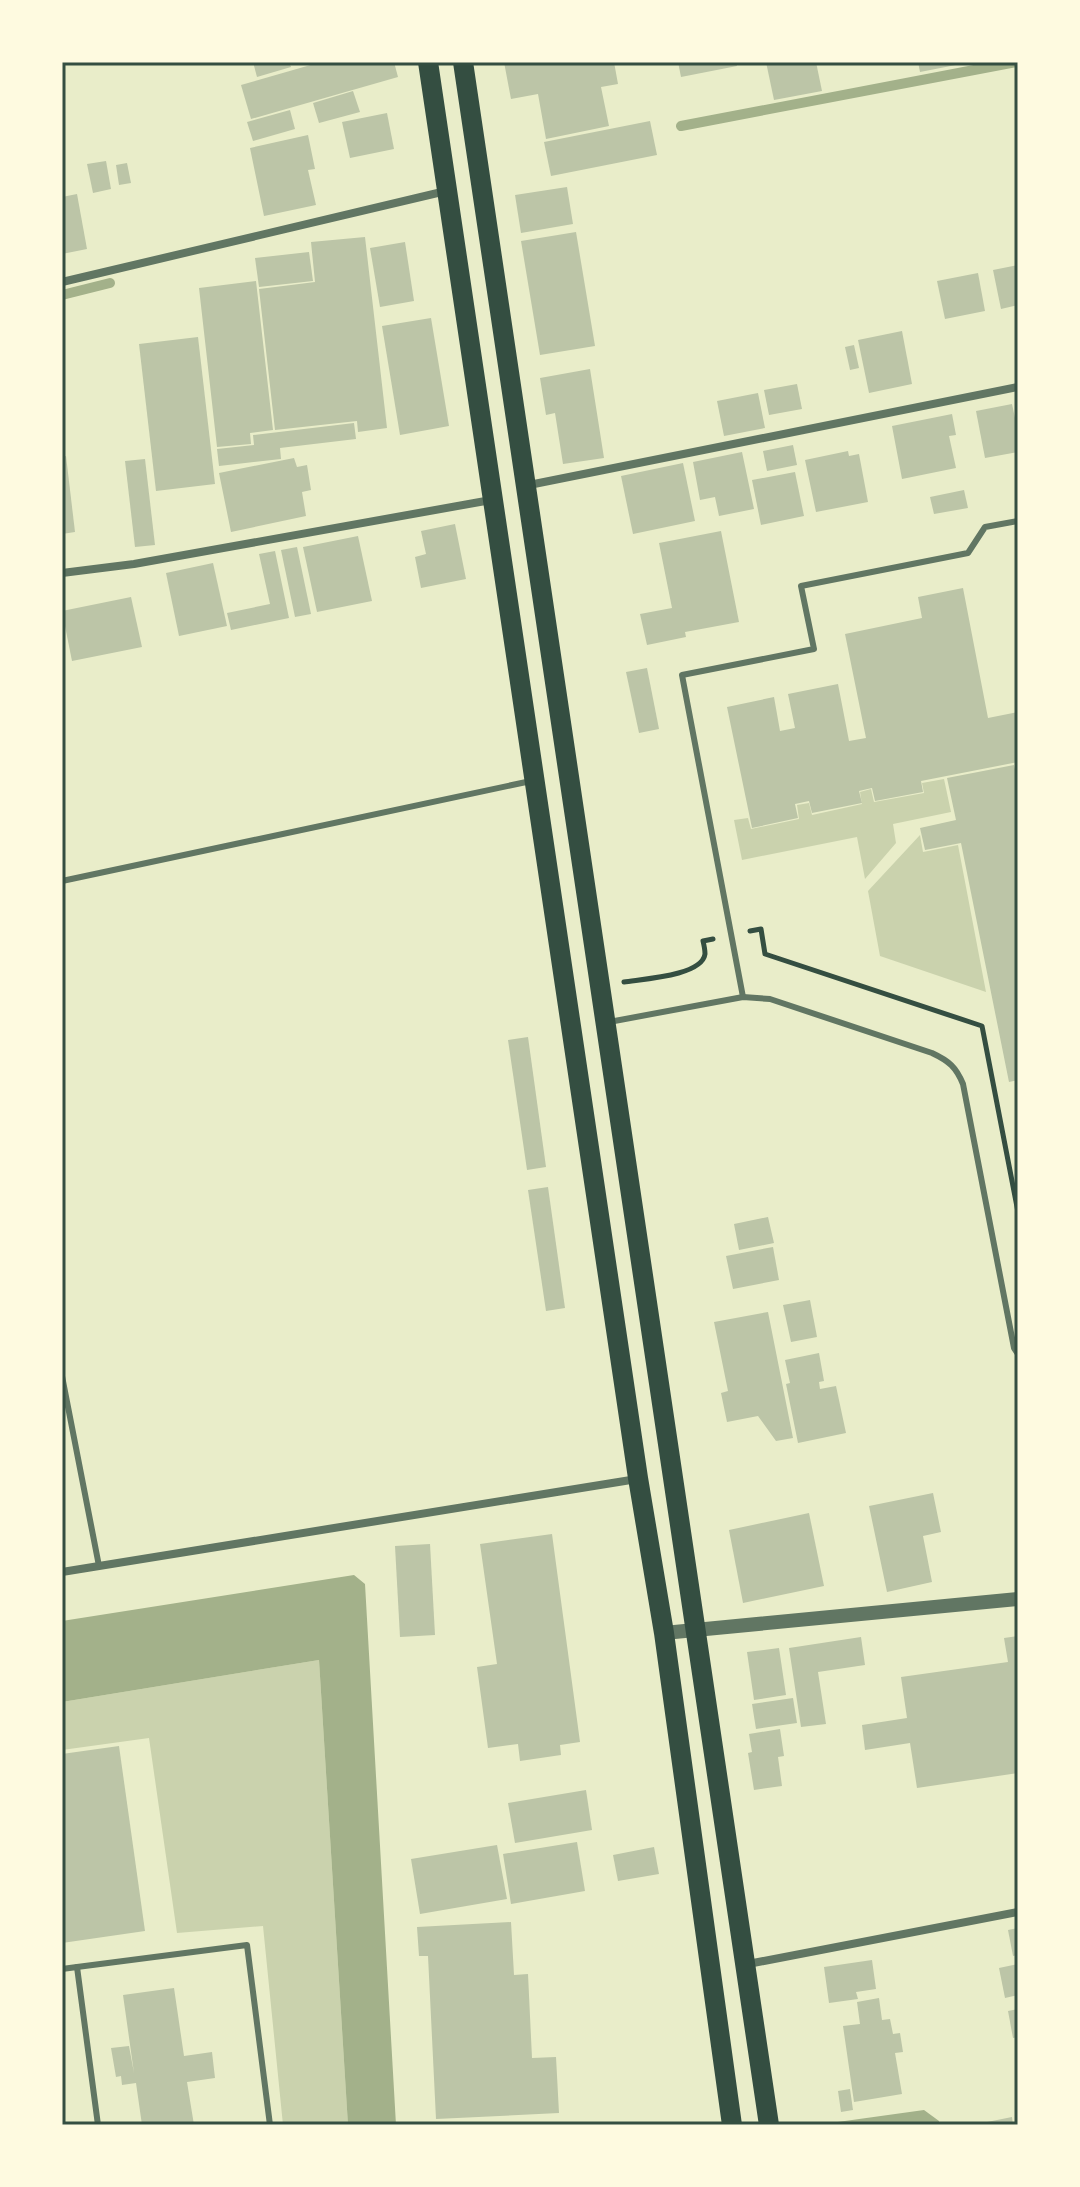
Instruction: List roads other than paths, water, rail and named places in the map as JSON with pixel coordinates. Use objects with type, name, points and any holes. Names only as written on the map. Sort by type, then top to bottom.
[{"type":"main road","points":[[428,62],[638,1478],[664,1633],[732,2125]]},
{"type":"main road","points":[[463,62],[769,2125]]},
{"type":"street","points":[[62,282],[447,190]]},
{"type":"street","points":[[526,486],[1018,387]]},
{"type":"street","points":[[62,573],[134,564],[493,499]]},
{"type":"street","points":[[62,1572],[638,1478]]},
{"type":"street","points":[[664,1633],[1018,1599]]},
{"type":"street","points":[[746,1964],[1018,1912]]},
{"type":"lane","points":[[743,997],[682,675],[814,649],[801,586],[968,553],[985,527],[1018,521]]},
{"type":"lane","points":[[62,881],[535,781]]},
{"type":"lane","points":[[606,1022],[743,997],[770,999],[932,1053],[957,1069],[963,1084],[1014,1348],[1018,1354]]},
{"type":"lane","points":[[62,1376],[99,1566]]},
{"type":"lane","points":[[62,1969],[247,1945],[270,2125]]},
{"type":"lane","points":[[77,1967],[98,2125]]},
{"type":"waterway","points":[[681,126],[1016,62]]},
{"type":"waterway","points":[[62,295],[110,283]]}]
